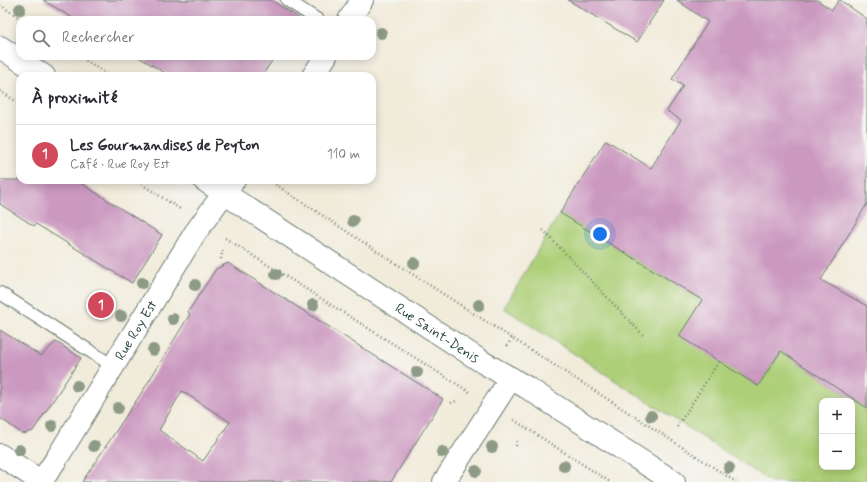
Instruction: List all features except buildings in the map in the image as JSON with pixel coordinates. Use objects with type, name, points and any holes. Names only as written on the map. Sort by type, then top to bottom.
[{"type":"main road","points":[[352,16],[362,0]]},
{"type":"main road","points":[[0,47],[16,58]]},
{"type":"main road","points":[[20,60],[38,72]]},
{"type":"main road","points":[[316,72],[323,60]]},
{"type":"main road","name":"Rue Saint-Denis","points":[[218,184],[229,187],[484,363],[511,378],[674,482]]},
{"type":"main road","name":"Rue Roy Est","points":[[42,482],[195,233],[229,187]]},
{"type":"main road","points":[[444,482],[511,378]]},
{"type":"main road","points":[[0,455],[42,482]]},
{"type":"lane","points":[[287,0],[312,16]]},
{"type":"lane","points":[[0,293],[113,366]]},
{"type":"path","points":[[0,5],[17,16]]},
{"type":"path","points":[[85,60],[104,72]]},
{"type":"path","points":[[0,91],[16,101]]},
{"type":"path","points":[[142,184],[171,203]]},
{"type":"path","points":[[276,184],[476,316],[736,482]]},
{"type":"path","points":[[543,230],[644,336]]},
{"type":"path","points":[[221,259],[223,248]]},
{"type":"path","points":[[244,249],[474,395]]},
{"type":"path","points":[[677,427],[719,361]]},
{"type":"path","points":[[451,403],[456,401]]},
{"type":"path","points":[[525,427],[610,482]]},
{"type":"path","points":[[516,446],[517,440]]},
{"type":"green space","points":[[560,213],[702,300],[719,361],[758,386],[781,351],[852,398],[819,398],[819,470],[855,470],[855,400],[867,408],[867,482],[771,482],[504,308]]},
{"type":"place","name":"Les Gourmandises de Peyton","points":[[101,305]]}]
